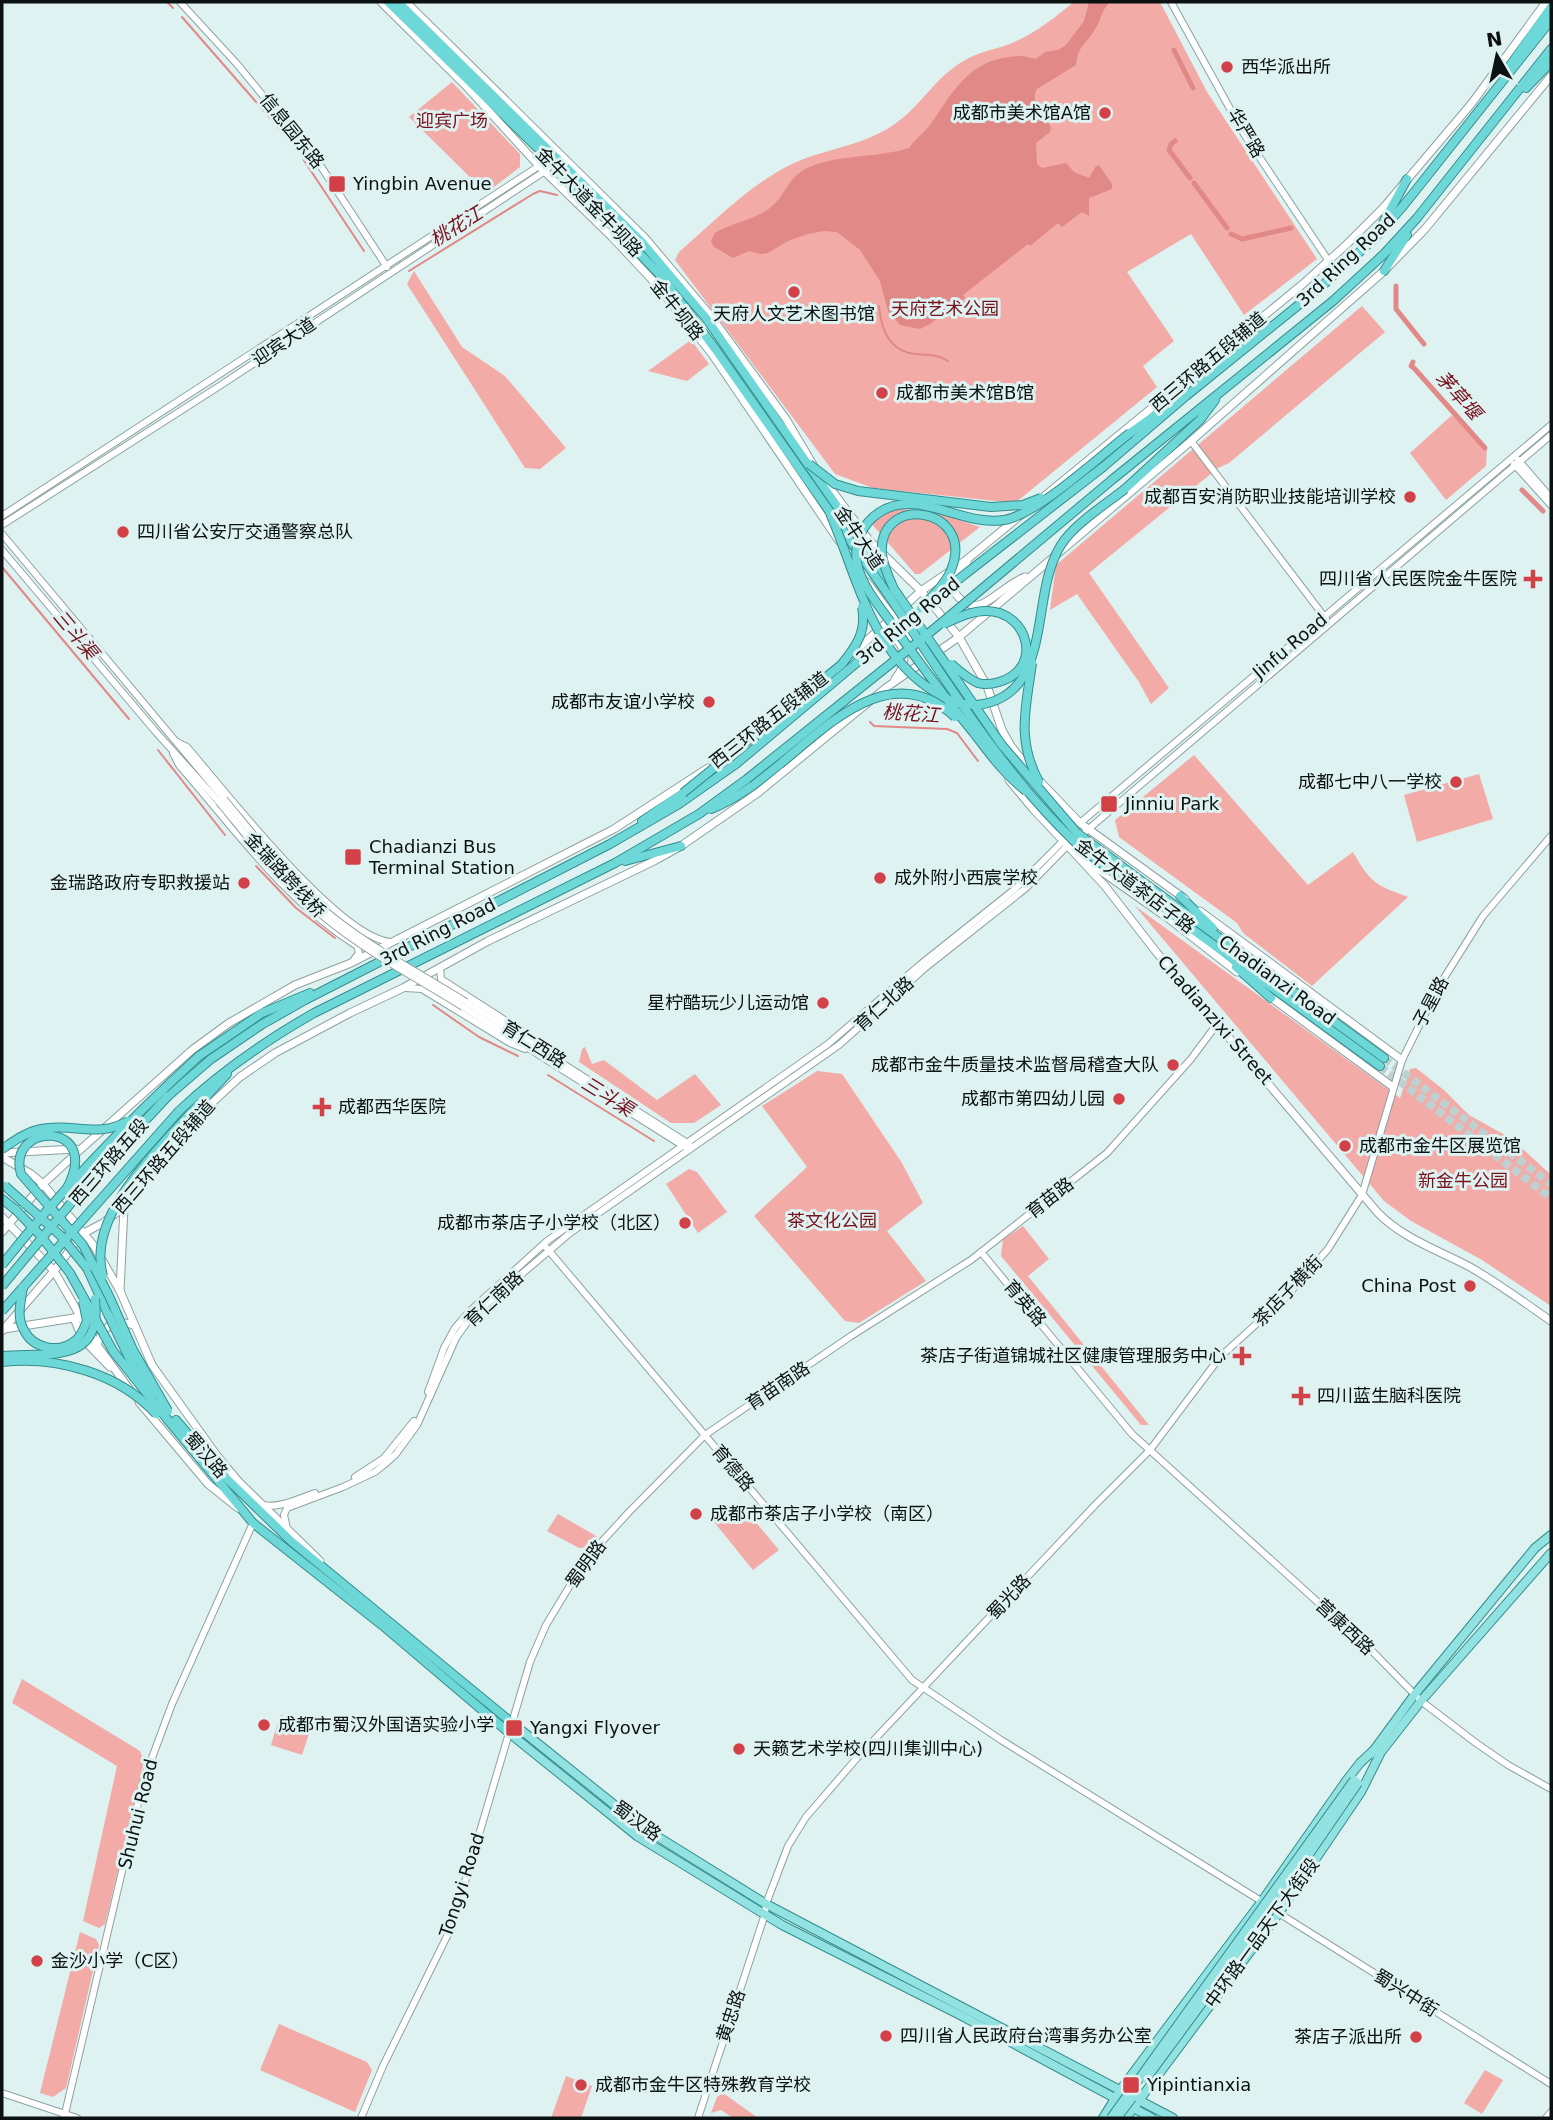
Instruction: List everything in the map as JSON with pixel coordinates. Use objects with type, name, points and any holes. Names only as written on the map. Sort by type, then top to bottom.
[{"type":"highway","name":"金牛大道金牛坝路","points":[[388,2],[555,156],[662,277],[766,423]]},
{"type":"highway","name":"金牛大道金牛坝路","points":[[398,2],[642,241],[712,327],[775,417]]},
{"type":"highway","points":[[1488,100],[1523,44],[1551,7]]},
{"type":"highway","name":"3rd Ring Road","points":[[168,1096],[211,1059],[261,1025],[610,844],[678,804],[736,764],[921,608],[1103,467],[1322,286],[1375,238],[1551,20]]},
{"type":"highway","name":"3rd Ring Road","points":[[179,1111],[209,1083],[242,1058],[314,1013],[615,863],[699,814],[747,779],[1333,301],[1384,254],[1417,218],[1551,49]]},
{"type":"highway","points":[[1501,113],[1550,64]]},
{"type":"highway","points":[[1375,238],[1407,179]]},
{"type":"highway","points":[[1384,271],[1417,218]]},
{"type":"highway","points":[[1047,797],[1026,753],[1024,734],[1034,649],[1050,573],[1063,543],[1200,421],[1223,390]]},
{"type":"highway","points":[[1026,791],[1007,776],[935,685],[865,585],[857,566],[859,538],[870,519],[882,510],[896,505],[926,506],[990,522],[1019,516],[1057,491],[1129,433],[1168,405],[1186,396]]},
{"type":"highway","name":"金牛大道","points":[[775,417],[944,658]]},
{"type":"highway","name":"金牛大道","points":[[766,423],[934,662]]},
{"type":"highway","points":[[809,464],[823,476],[845,488],[990,507],[1023,505],[1057,491]]},
{"type":"highway","points":[[830,513],[875,627],[895,657],[925,686],[956,702],[984,704],[1006,695],[1018,685],[1034,649]]},
{"type":"highway","points":[[894,589],[881,554],[886,532],[895,521],[907,515],[919,513],[941,520],[950,532],[954,559],[951,572],[942,586],[921,608]]},
{"type":"highway","points":[[610,844],[683,793],[841,665],[860,638],[864,614],[860,593]]},
{"type":"highway","points":[[934,629],[975,612],[1000,613],[1018,626],[1027,645],[1026,656],[1015,675],[992,685],[979,684],[967,678],[944,658]]},
{"type":"highway","name":"金牛大道茶店子路","points":[[944,658],[1002,744],[1077,833],[1198,932],[1382,1062]]},
{"type":"highway","name":"金牛大道茶店子路","points":[[934,662],[1026,791],[1072,840],[1133,881]]},
{"type":"highway","points":[[699,814],[727,803],[752,787],[845,712],[883,695],[901,694],[932,701],[944,707],[975,736]]},
{"type":"highway","points":[[615,863],[653,855],[681,845]]},
{"type":"highway","name":"Chadianzi Road","points":[[1133,881],[1233,947],[1382,1062]]},
{"type":"highway","points":[[1180,895],[1233,947]]},
{"type":"highway","points":[[1198,932],[1271,998]]},
{"type":"highway","points":[[2,1265],[66,1190],[199,1056],[262,1013],[304,994],[326,989]]},
{"type":"highway","points":[[109,1296],[100,1260],[101,1244],[108,1220],[150,1158],[242,1058]]},
{"type":"highway","name":"西三环路五段","points":[[2,1286],[96,1173],[168,1096]]},
{"type":"highway","name":"西三环路五段","points":[[2,1311],[179,1111]]},
{"type":"highway","points":[[2,1153],[26,1133],[38,1129],[61,1127],[104,1131],[137,1116]]},
{"type":"highway","points":[[66,1190],[77,1165],[72,1147],[66,1140],[48,1135],[24,1147],[18,1163],[21,1174],[83,1245],[169,1419]]},
{"type":"highway","points":[[2,1184],[60,1235],[87,1268],[113,1329],[133,1366],[169,1419]]},
{"type":"highway","points":[[2,1199],[20,1208],[49,1245],[70,1273],[113,1351],[169,1419]]},
{"type":"highway","points":[[2,1205],[20,1208]]},
{"type":"highway","points":[[2,1257],[12,1251]]},
{"type":"highway","points":[[2,1356],[52,1356],[68,1352],[88,1339],[94,1326],[96,1308],[87,1268]]},
{"type":"highway","points":[[24,1285],[19,1316],[23,1329],[31,1340],[42,1347],[55,1348],[76,1340],[87,1321],[81,1295],[70,1273]]},
{"type":"highway","points":[[2,1362],[59,1365],[112,1380],[169,1419]]},
{"type":"highway","name":"蜀汉路","points":[[169,1419],[184,1442],[250,1519],[382,1625],[508,1732]]},
{"type":"highway","name":"蜀汉路","points":[[169,1419],[250,1504],[291,1541],[511,1722]]},
{"type":"main road","name":"金牛坝路","points":[[381,2],[466,86],[656,284],[701,341],[893,619],[924,659]]},
{"type":"main road","name":"金牛坝路","points":[[406,2],[555,156],[645,238],[710,315],[792,427],[815,468],[869,540],[921,591],[959,637],[986,686],[992,707],[1011,746],[1034,775],[1080,823],[1402,1060]]},
{"type":"main road","name":"西三环路五段辅道","points":[[2,1233],[20,1208],[80,1149],[192,1050],[229,1023],[295,985],[351,963],[582,846],[647,810],[743,743],[872,638],[921,591],[974,553],[1328,260],[1384,207],[1472,103],[1546,2]]},
{"type":"main road","name":"西三环路五段辅道","points":[[3,1330],[82,1234],[103,1223],[124,1207],[154,1164],[186,1127],[240,1077],[275,1053],[488,941],[654,861],[681,845],[759,792],[887,687],[959,637],[1191,441],[1384,271],[1425,229],[1551,75]]},
{"type":"main road","points":[[663,259],[667,272]]},
{"type":"main road","points":[[710,315],[712,327]]},
{"type":"main road","points":[[696,323],[701,341]]},
{"type":"main road","points":[[974,553],[954,581],[953,588],[961,599],[974,606],[982,604],[1009,584],[1034,573]]},
{"type":"main road","points":[[872,638],[885,634],[892,636],[905,654],[904,664],[887,687]]},
{"type":"main road","points":[[938,680],[1008,779],[1065,844],[1393,1087]]},
{"type":"main road","name":"Jinfu Road","points":[[1065,844],[1080,823]]},
{"type":"main road","name":"Chadianzixi Street","points":[[1065,844],[1105,886],[1217,1024],[1389,1224],[1426,1246],[1473,1268],[1551,1321]]},
{"type":"main road","points":[[2,1153],[80,1149]]},
{"type":"main road","points":[[2,1153],[43,1184],[94,1246],[120,1292],[152,1365],[218,1457],[260,1504],[306,1545],[332,1575]]},
{"type":"main road","points":[[120,1292],[124,1207]]},
{"type":"main road","points":[[2,1217],[54,1271],[77,1317],[117,1374],[208,1484],[250,1519]]},
{"type":"main road","points":[[3,1330],[77,1317]]},
{"type":"main road","points":[[77,1317],[82,1338],[89,1349],[117,1374]]},
{"type":"main road","points":[[97,1345],[103,1329],[110,1325],[124,1322],[133,1325]]},
{"type":"main road","name":"中环路一品天下大街段","points":[[1356,1782],[1418,1697],[1535,1548],[1551,1535]]},
{"type":"main road","name":"中环路一品天下大街段","points":[[1418,1697],[1551,1553]]},
{"type":"main road","name":"蜀汉路","points":[[511,1722],[642,1827],[766,1904],[1173,2118]]},
{"type":"main road","name":"蜀汉路","points":[[508,1732],[637,1836],[765,1914],[1152,2118]]},
{"type":"main road","name":"中环路一品天下大街段","points":[[1103,2118],[1121,2089],[1262,1901],[1346,1781],[1360,1763],[1378,1750]]},
{"type":"main road","name":"中环路一品天下大街段","points":[[1126,2118],[1279,1913],[1361,1792],[1378,1750]]},
{"type":"main road","points":[[1111,2118],[1356,1782]]},
{"type":"main road","points":[[1117,2118],[1275,1904],[1356,1782]]},
{"type":"street","name":"信息园东路","points":[[180,2],[237,64],[320,165],[387,268]]},
{"type":"street","name":"华严路","points":[[1171,2],[1244,134],[1328,260]]},
{"type":"street","name":"迎宾大道","points":[[2,516],[542,168],[555,156]]},
{"type":"street","name":"迎宾大道","points":[[2,525],[221,385],[387,268]]},
{"type":"street","name":"Jinfu Road","points":[[1515,461],[1551,425]]},
{"type":"street","name":"Jinfu Road","points":[[1080,823],[1515,461],[1551,435]]},
{"type":"street","points":[[1191,441],[1327,620]]},
{"type":"street","points":[[1515,461],[1551,498]]},
{"type":"street","points":[[1515,461],[1551,505]]},
{"type":"street","points":[[2,534],[171,743],[179,765],[277,880],[305,908],[357,946],[359,953],[351,963]]},
{"type":"street","points":[[2,550],[171,743],[187,747],[290,867],[330,905],[377,941],[392,943]]},
{"type":"street","name":"Jinfu Road","points":[[1065,844],[1090,829],[1327,620]]},
{"type":"street","points":[[924,659],[938,680]]},
{"type":"street","name":"金瑞路跨线桥","points":[[171,743],[281,867],[321,906],[344,926],[465,1005]]},
{"type":"street","name":"子星路","points":[[1362,1195],[1402,1060],[1434,997],[1483,916],[1551,836]]},
{"type":"street","name":"育仁南路","points":[[287,1529],[284,1515],[287,1508],[375,1472],[396,1454],[417,1425],[431,1398],[444,1361],[471,1317],[546,1248],[828,1044],[901,979],[1015,889],[1065,844]]},
{"type":"street","points":[[440,968],[441,979],[531,1037],[536,1050]]},
{"type":"street","points":[[403,988],[422,989],[510,1044],[536,1050]]},
{"type":"street","name":"育仁西路","points":[[465,1005],[687,1146]]},
{"type":"street","name":"育苗路","points":[[851,1336],[981,1252],[1107,1153],[1191,1059],[1217,1024]]},
{"type":"street","name":"茶店子横街","points":[[1095,1505],[1150,1450],[1220,1357],[1285,1298],[1317,1264],[1362,1195]]},
{"type":"street","points":[[260,1504],[271,1507],[279,1505],[337,1485],[373,1468],[414,1421],[428,1395],[444,1348],[455,1328],[470,1311],[546,1248]]},
{"type":"street","name":"育德路","points":[[546,1248],[912,1680],[1001,1740],[1262,1901]]},
{"type":"street","name":"育英路","points":[[981,1252],[1132,1434],[1150,1450]]},
{"type":"street","name":"育苗南路","points":[[705,1436],[851,1336]]},
{"type":"street","name":"蜀明路","points":[[511,1722],[530,1662],[546,1625],[578,1571],[615,1526],[705,1436]]},
{"type":"street","name":"营康西路","points":[[1150,1450],[1279,1565],[1418,1697],[1476,1743],[1551,1789]]},
{"type":"street","name":"蜀光路","points":[[766,1904],[788,1846],[806,1817],[857,1758],[1095,1505]]},
{"type":"street","name":"Shuhui Road","points":[[65,2116],[143,1782],[172,1704],[250,1519]]},
{"type":"street","name":"Tongyi Road","points":[[361,2118],[383,2066],[452,1926],[511,1722]]},
{"type":"street","name":"蜀兴中街","points":[[1262,1901],[1551,2084]]},
{"type":"street","name":"黄忠路","points":[[698,2118],[766,1904]]},
{"type":"street","points":[[2,2093],[77,2118]]},
{"type":"street","points":[[1546,2118],[1551,2112]]},
{"type":"green space","name":"天府艺术公园","points":[[1074,2],[1160,2],[1207,92],[1317,259],[1244,315],[1191,234],[1127,272],[1174,341],[1143,366],[1157,387],[1015,503],[873,488],[835,474],[675,260],[679,252],[744,195],[773,175],[801,160],[880,133],[912,110],[937,82],[956,66],[972,56],[1029,35]]},
{"type":"green space","name":"迎宾广场","points":[[452,82],[520,154],[520,167],[486,193],[409,117]]},
{"type":"green space","points":[[414,271],[462,347],[505,376],[566,448],[540,469],[525,468],[407,284]]},
{"type":"green space","points":[[1362,306],[1385,332],[1229,463],[1218,468],[1089,573],[1169,688],[1151,704],[1139,682],[1077,594],[1050,610],[1056,565]]},
{"type":"green space","points":[[691,340],[709,364],[687,381],[648,371]]},
{"type":"green space","points":[[1452,415],[1487,447],[1486,466],[1446,500],[1410,453]]},
{"type":"green space","points":[[902,509],[936,512],[980,527],[920,574],[915,574],[871,523],[891,511]]},
{"type":"green space","points":[[1194,755],[1308,885],[1353,852],[1374,881],[1408,897],[1312,986],[1243,933],[1237,923],[1119,837],[1115,820]]},
{"type":"green space","points":[[1479,774],[1493,819],[1417,842],[1404,795]]},
{"type":"green space","name":"新金牛公园","points":[[1135,906],[1400,1098],[1410,1069],[1416,1068],[1444,1090],[1469,1115],[1512,1139],[1551,1175],[1551,1306],[1482,1260],[1411,1221],[1384,1201]]},
{"type":"green space","points":[[585,1047],[592,1064],[604,1060],[657,1100],[695,1074],[721,1105],[694,1123],[671,1123],[579,1062]]},
{"type":"green space","name":"茶文化公园","points":[[817,1071],[842,1074],[902,1163],[923,1203],[887,1231],[926,1281],[859,1323],[845,1321],[754,1216],[807,1167],[762,1106]]},
{"type":"green space","points":[[689,1169],[697,1172],[727,1212],[698,1233],[666,1184]]},
{"type":"green space","points":[[1023,1226],[1049,1259],[1028,1276],[1149,1425],[1141,1425],[1001,1256],[1003,1239]]},
{"type":"green space","points":[[739,1502],[779,1550],[753,1570],[714,1522]]},
{"type":"green space","points":[[558,1514],[598,1537],[590,1547],[579,1548],[547,1531]]},
{"type":"green space","points":[[22,1679],[140,1751],[144,1762],[105,1924],[99,1928],[83,1921],[117,1766],[12,1703]]},
{"type":"green space","points":[[280,1715],[312,1725],[302,1755],[271,1745]]},
{"type":"green space","points":[[80,1932],[96,1939],[99,1945],[66,2088],[53,2097],[40,2093]]},
{"type":"green space","points":[[279,2024],[367,2062],[372,2070],[355,2112],[260,2070]]},
{"type":"green space","points":[[1485,2070],[1503,2080],[1482,2114],[1464,2103]]},
{"type":"green space","points":[[566,2076],[592,2086],[581,2118],[551,2118]]},
{"type":"green space","points":[[723,2093],[758,2118],[733,2118],[721,2110],[711,2113],[717,2097]]},
{"type":"shaded area","points":[[1089,2],[1110,2],[1094,31],[1080,49],[1076,65],[1037,89],[1035,94],[1038,109],[1051,127],[1050,132],[1036,143],[1037,164],[1042,168],[1066,163],[1074,172],[1089,178],[1099,165],[1112,184],[1112,189],[1089,198],[1089,216],[1082,212],[1062,227],[1058,223],[963,295],[965,298],[930,324],[920,329],[900,325],[888,311],[880,281],[860,250],[837,232],[808,234],[788,241],[768,253],[749,251],[733,258],[714,247],[711,241],[715,233],[770,208],[803,170],[824,162],[909,148],[966,77],[988,62],[1020,56],[1036,59],[1045,52],[1058,50],[1066,45],[1084,21]]},
{"type":"waterway","name":"桃花江","points":[[167,2],[173,8]]},
{"type":"waterway","name":"桃花江","points":[[182,17],[291,142]]},
{"type":"waterway","name":"茅草堰","points":[[1174,50],[1193,88]]},
{"type":"waterway","name":"茅草堰","points":[[1175,141],[1169,150],[1190,178]]},
{"type":"waterway","name":"桃花江","points":[[303,159],[364,251]]},
{"type":"waterway","name":"茅草堰","points":[[1194,183],[1227,228]]},
{"type":"waterway","name":"桃花江","points":[[409,271],[533,194],[540,191],[557,195]]},
{"type":"waterway","name":"茅草堰","points":[[1231,234],[1242,239],[1291,228]]},
{"type":"waterway","name":"茅草堰","points":[[1396,286],[1396,309],[1424,344]]},
{"type":"waterway","points":[[879,306],[884,331],[899,349],[948,361]]},
{"type":"waterway","name":"茅草堰","points":[[1413,362],[1411,366],[1485,448]]},
{"type":"waterway","name":"茅草堰","points":[[1522,490],[1543,511]]},
{"type":"waterway","name":"三斗渠","points":[[2,567],[129,719]]},
{"type":"waterway","name":"桃花江","points":[[870,722],[874,726],[947,729],[957,733],[978,761]]},
{"type":"waterway","name":"三斗渠","points":[[158,750],[225,835]]},
{"type":"waterway","name":"三斗渠","points":[[256,866],[296,908],[335,938]]},
{"type":"waterway","name":"三斗渠","points":[[433,1005],[479,1037],[518,1056]]},
{"type":"waterway","name":"三斗渠","points":[[548,1075],[654,1141]]},
{"type":"tunnel","points":[[1384,1058],[1551,1184]]},
{"type":"tunnel","points":[[1380,1066],[1551,1198]]},
{"type":"place","name":"西华派出所","points":[[1227,67]]},
{"type":"place","name":"成都市美术馆A馆","points":[[1105,113]]},
{"type":"place","name":"Yingbin Avenue","points":[[337,184]]},
{"type":"place","name":"天府人文艺术图书馆","points":[[794,292]]},
{"type":"place","name":"成都市美术馆B馆","points":[[882,393]]},
{"type":"place","name":"成都百安消防职业技能培训学校","points":[[1410,497]]},
{"type":"place","name":"四川省公安厅交通警察总队","points":[[123,532]]},
{"type":"place","name":"四川省人民医院金牛医院","points":[[1533,579]]},
{"type":"place","name":"成都市友谊小学校","points":[[709,702]]},
{"type":"place","name":"成都七中八一学校","points":[[1456,782]]},
{"type":"place","name":"Jinniu Park","points":[[1109,804]]},
{"type":"place","name":"Chadianzi Bus Terminal Station","points":[[353,857]]},
{"type":"place","name":"成外附小西宸学校","points":[[880,878]]},
{"type":"place","name":"金瑞路政府专职救援站","points":[[244,883]]},
{"type":"place","name":"星柠酷玩少儿运动馆","points":[[823,1003]]},
{"type":"place","name":"成都市金牛质量技术监督局稽查大队","points":[[1173,1065]]},
{"type":"place","name":"成都市第四幼儿园","points":[[1119,1099]]},
{"type":"place","name":"成都西华医院","points":[[322,1107]]},
{"type":"place","name":"成都市金牛区展览馆","points":[[1345,1146]]},
{"type":"place","name":"成都市茶店子小学校（北区）","points":[[685,1223]]},
{"type":"place","name":"China Post","points":[[1470,1286]]},
{"type":"place","name":"茶店子街道锦城社区健康管理服务中心","points":[[1242,1356]]},
{"type":"place","name":"四川蓝生脑科医院","points":[[1301,1396]]},
{"type":"place","name":"成都市茶店子小学校（南区）","points":[[696,1514]]},
{"type":"place","name":"成都市蜀汉外国语实验小学","points":[[264,1725]]},
{"type":"place","name":"Yangxi Flyover","points":[[514,1728]]},
{"type":"place","name":"天籁艺术学校(四川集训中心)","points":[[739,1749]]},
{"type":"place","name":"金沙小学（C区）","points":[[37,1961]]},
{"type":"place","name":"四川省人民政府台湾事务办公室","points":[[886,2036]]},
{"type":"place","name":"茶店子派出所","points":[[1416,2037]]},
{"type":"place","name":"成都市金牛区特殊教育学校","points":[[581,2085]]},
{"type":"place","name":"Yipintianxia","points":[[1131,2085]]}]
